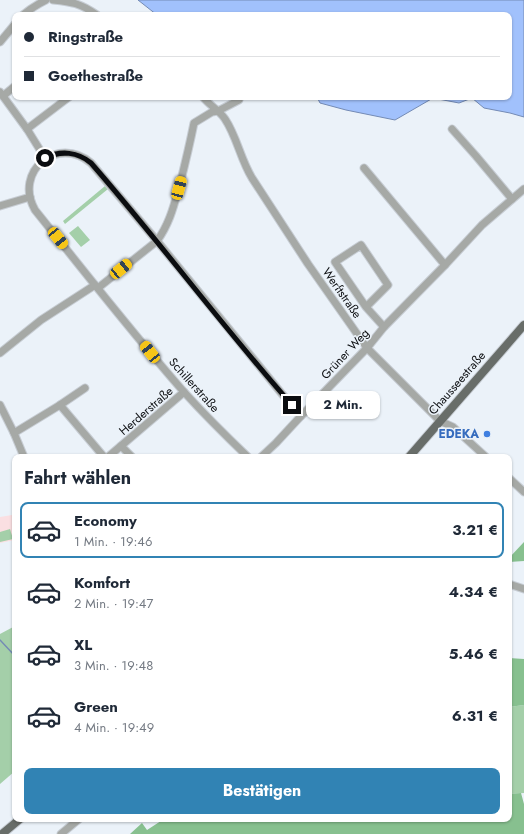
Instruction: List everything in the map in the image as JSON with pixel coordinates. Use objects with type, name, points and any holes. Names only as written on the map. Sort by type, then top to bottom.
[{"type":"main road","name":"Chausseestraße","points":[[412,454],[524,325]]},
{"type":"main road","points":[[2,834],[16,822]]},
{"type":"street","points":[[27,12],[46,0]]},
{"type":"street","points":[[53,0],[73,2],[92,12]]},
{"type":"street","points":[[0,42],[12,27]]},
{"type":"street","points":[[12,88],[2,94],[27,128],[45,158]]},
{"type":"street","points":[[27,128],[65,100]]},
{"type":"street","name":"Werftstraße","points":[[206,100],[224,117],[232,131],[246,168],[301,252],[367,348],[440,421],[454,427],[483,454]]},
{"type":"street","points":[[0,353],[41,320],[96,286],[157,241],[172,213],[194,123],[212,112],[218,111],[239,100]]},
{"type":"street","points":[[452,129],[512,199]]},
{"type":"street","points":[[0,206],[30,197],[29,184],[32,176],[38,165],[45,158],[68,153],[87,159],[157,241],[301,416]]},
{"type":"street","points":[[364,168],[445,265]]},
{"type":"street","name":"Grüner Weg","points":[[264,454],[367,348],[384,327],[482,225],[524,189]]},
{"type":"street","name":"Schillerstraße","points":[[30,197],[35,210],[150,352],[184,392],[245,454]]},
{"type":"street","points":[[366,306],[388,285],[361,245],[335,262],[366,306],[384,327]]},
{"type":"street","points":[[14,433],[86,388]]},
{"type":"street","name":"Herderstraße","points":[[112,454],[184,392]]},
{"type":"street","points":[[0,405],[23,454]]},
{"type":"street","points":[[60,405],[101,454]]},
{"type":"street","name":"Herderstraße","points":[[121,446],[129,454]]},
{"type":"street","points":[[512,481],[524,492]]},
{"type":"street","points":[[512,585],[524,589]]},
{"type":"street","points":[[62,834],[76,822]]},
{"type":"shaded area","points":[[12,515],[12,541],[0,543],[0,517]]},
{"type":"green space","points":[[105,186],[108,189],[65,224],[63,221]]},
{"type":"green space","points":[[78,226],[90,240],[81,247],[69,233]]},
{"type":"green space","points":[[10,529],[12,539],[0,542],[0,532]]},
{"type":"green space","points":[[524,542],[524,561],[512,562],[512,555]]},
{"type":"green space","points":[[12,628],[12,774],[0,784],[0,634]]},
{"type":"green space","points":[[512,658],[524,659],[524,705],[512,707]]},
{"type":"green space","points":[[524,705],[524,793],[512,794],[512,707]]},
{"type":"green space","points":[[521,793],[524,804],[524,834],[130,834],[142,823],[147,830],[159,822],[512,822],[512,794]]},
{"type":"water","points":[[138,0],[524,0],[524,117],[484,108],[474,100],[512,100],[512,12],[153,12]]},
{"type":"water","points":[[318,100],[430,100],[395,120],[320,103]]},
{"type":"water","points":[[443,100],[467,100],[459,103]]},
{"type":"waterway","points":[[0,640],[12,653]]},
{"type":"place","name":"EDEKA","points":[[487,434]]},
{"type":"route","points":[[45,158],[68,153],[87,159],[157,241],[292,405]]}]
